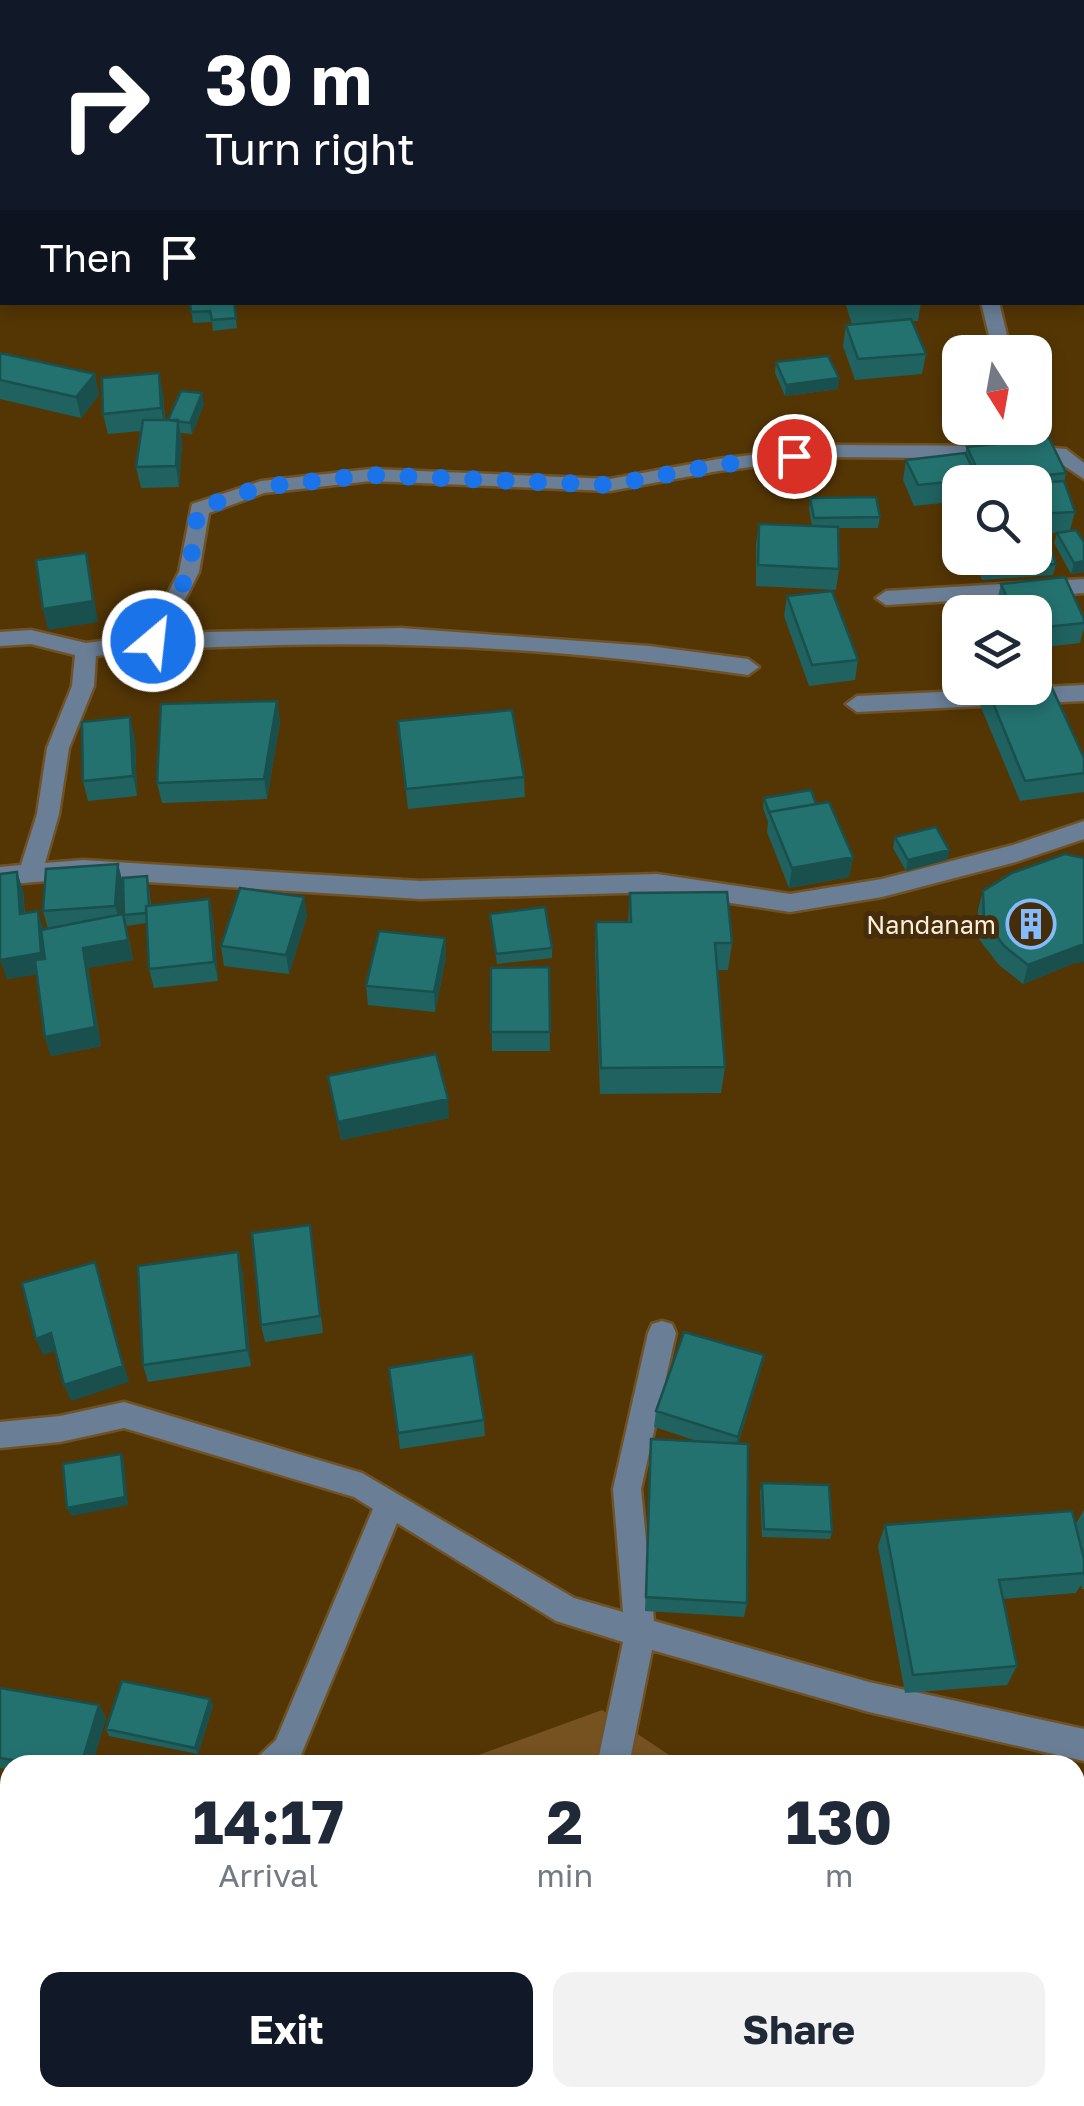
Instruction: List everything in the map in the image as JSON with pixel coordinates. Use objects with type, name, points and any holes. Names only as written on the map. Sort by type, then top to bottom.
[{"type":"street","points":[[991,305],[998,335]]},
{"type":"street","points":[[1018,445],[1019,452]]},
{"type":"street","points":[[153,641],[189,572],[198,509],[261,487],[370,475],[610,485],[718,465],[833,451],[918,455],[1059,453],[1084,474]]},
{"type":"street","points":[[886,598],[1084,586]]},
{"type":"street","points":[[0,639],[31,638],[86,650],[153,641],[401,634],[649,653],[748,667]]},
{"type":"street","points":[[30,874],[48,814],[58,748],[83,686],[86,650]]},
{"type":"street","points":[[858,704],[1084,693]]},
{"type":"street","points":[[0,876],[84,869],[420,890],[657,883],[790,902],[882,888],[1016,853],[1084,830]]},
{"type":"street","points":[[615,1755],[640,1632],[628,1489],[662,1333]]},
{"type":"street","points":[[0,1435],[60,1429],[124,1415],[362,1486],[568,1611],[869,1697],[1084,1745]]},
{"type":"street","points":[[283,1755],[390,1504]]},
{"type":"shaded area","points":[[602,1710],[669,1755],[478,1755]]},
{"type":"building","points":[[190,305],[234,305],[236,318],[212,320],[210,311],[191,312]]},
{"type":"building","points":[[911,319],[926,354],[858,359],[846,325]]},
{"type":"building","points":[[0,353],[95,374],[76,397],[0,380]]},
{"type":"building","points":[[828,356],[839,378],[786,385],[776,362]]},
{"type":"building","points":[[159,373],[161,408],[103,414],[102,378]]},
{"type":"building","points":[[181,391],[202,393],[190,423],[168,420]]},
{"type":"building","points":[[143,420],[178,420],[176,466],[136,467]]},
{"type":"building","points":[[1052,444],[1066,473],[1052,475],[1052,465],[975,465],[967,447]]},
{"type":"building","points":[[965,453],[971,465],[942,465],[942,483],[918,485],[906,460]]},
{"type":"building","points":[[1064,481],[1075,512],[1052,513],[1052,482]]},
{"type":"building","points":[[876,497],[880,517],[814,518],[810,498]]},
{"type":"building","points":[[759,524],[838,527],[839,569],[758,565]]},
{"type":"building","points":[[1076,530],[1084,542],[1084,561],[1074,563],[1057,533]]},
{"type":"building","points":[[86,553],[93,601],[43,609],[36,560]]},
{"type":"building","points":[[1065,577],[1084,623],[1052,626],[1052,595],[1006,595],[1001,584]]},
{"type":"building","points":[[832,591],[858,660],[812,665],[787,596]]},
{"type":"building","points":[[1052,688],[1084,758],[1084,773],[1025,781],[994,705],[1052,705]]},
{"type":"building","points":[[277,701],[264,779],[157,783],[161,704]]},
{"type":"building","points":[[512,710],[524,777],[406,789],[398,721]]},
{"type":"building","points":[[130,717],[133,776],[83,781],[82,722]]},
{"type":"building","points":[[811,790],[816,804],[769,812],[764,798]]},
{"type":"building","points":[[829,802],[853,857],[792,868],[769,812]]},
{"type":"building","points":[[936,827],[949,850],[908,860],[895,837]]},
{"type":"building","name":"Nandanam","points":[[1065,854],[1084,858],[1084,944],[1028,965],[1004,946],[984,918],[983,891],[1012,873]]},
{"type":"building","points":[[118,864],[115,906],[43,911],[46,869]]},
{"type":"building","points":[[17,872],[20,914],[38,911],[41,953],[0,960],[0,874]]},
{"type":"building","points":[[147,876],[146,913],[124,915],[123,878]]},
{"type":"building","points":[[240,888],[304,897],[286,955],[221,946]]},
{"type":"building","points":[[727,892],[732,943],[715,943],[725,1067],[601,1068],[596,922],[631,922],[630,893]]},
{"type":"building","points":[[209,899],[214,962],[149,969],[146,906]]},
{"type":"building","points":[[545,907],[552,948],[496,954],[490,914]]},
{"type":"building","points":[[123,914],[128,940],[83,948],[95,1027],[45,1037],[35,960],[45,959],[41,930]]},
{"type":"building","points":[[379,931],[445,938],[434,992],[366,986]]},
{"type":"building","points":[[549,967],[550,1032],[491,1032],[491,968]]},
{"type":"building","points":[[436,1054],[448,1099],[338,1122],[328,1076]]},
{"type":"building","points":[[310,1225],[320,1316],[261,1325],[252,1233]]},
{"type":"building","points":[[238,1252],[247,1350],[143,1365],[138,1266]]},
{"type":"building","points":[[95,1262],[123,1366],[64,1385],[51,1333],[36,1339],[22,1283]]},
{"type":"building","points":[[684,1332],[764,1355],[738,1437],[656,1411]]},
{"type":"building","points":[[473,1354],[484,1420],[398,1433],[389,1368]]},
{"type":"building","points":[[651,1439],[748,1444],[747,1603],[646,1597]]},
{"type":"building","points":[[121,1454],[125,1497],[67,1508],[63,1464]]},
{"type":"building","points":[[762,1483],[829,1485],[832,1532],[764,1529]]},
{"type":"building","points":[[1072,1511],[1084,1573],[999,1580],[1017,1666],[913,1675],[885,1525]]},
{"type":"building","points":[[122,1681],[210,1699],[195,1748],[106,1729]]},
{"type":"building","points":[[0,1688],[99,1705],[84,1755],[0,1755]]},
{"type":"place","name":"Nandanam","points":[[1031,924]]},
{"type":"route","points":[[153,641],[189,572],[198,509],[261,487],[370,475],[610,485],[794,456]]}]
